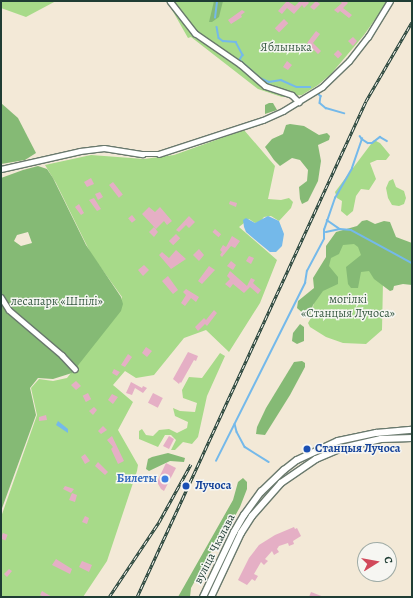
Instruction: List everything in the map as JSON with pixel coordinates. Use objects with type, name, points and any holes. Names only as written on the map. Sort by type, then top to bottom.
[{"type":"main road","name":"вуліца Чкалава","points":[[203,597],[234,532],[261,492],[284,470],[297,460],[318,449],[352,438],[376,433],[412,430]]},
{"type":"main road","name":"вуліца Чкалава","points":[[211,597],[241,533],[267,498],[289,477],[324,454],[381,439],[412,438]]},
{"type":"street","points":[[170,1],[195,33],[240,64],[265,86],[292,95],[299,102]]},
{"type":"street","points":[[1,169],[80,151],[104,148],[142,154],[159,154],[263,120],[299,102],[322,87],[349,61],[368,37],[390,1]]},
{"type":"street","points":[[1,297],[9,310],[62,355],[75,369]]},
{"type":"street","points":[[261,492],[267,498]]},
{"type":"green space","points":[[1,1],[56,1],[26,17],[1,8]]},
{"type":"green space","name":"Яблынька","points":[[167,1],[388,1],[364,35],[331,74],[318,85],[302,95],[282,97],[258,89],[191,37],[188,38]]},
{"type":"green space","points":[[214,1],[223,1],[219,17],[212,22],[209,22]]},
{"type":"green space","points":[[1,103],[18,118],[36,153],[25,160],[1,164]]},
{"type":"green space","points":[[273,103],[277,110],[265,114],[265,105]]},
{"type":"green space","points":[[290,124],[304,126],[319,135],[327,133],[330,136],[329,140],[318,145],[321,161],[318,181],[308,201],[302,204],[299,187],[307,181],[308,170],[300,160],[292,158],[280,166],[265,147],[272,139],[283,134],[286,125]]},
{"type":"green space","points":[[244,130],[275,166],[268,199],[281,200],[289,198],[293,202],[291,208],[279,221],[271,216],[264,217],[260,222],[255,223],[249,219],[239,227],[277,260],[260,303],[229,352],[206,330],[184,338],[154,375],[136,378],[125,371],[113,385],[133,402],[118,430],[138,465],[107,561],[83,597],[1,597],[1,517],[37,415],[31,388],[39,379],[53,381],[67,378],[118,313],[122,297],[91,254],[56,183],[45,165],[91,155],[144,159],[174,155]]},
{"type":"green space","points":[[374,140],[380,143],[390,155],[386,160],[377,160],[370,163],[376,179],[369,190],[361,189],[356,196],[353,211],[347,216],[341,211],[342,201],[337,198],[335,192]]},
{"type":"green space","name":"лесапарк «Шпілі»","points":[[38,166],[47,169],[53,178],[86,245],[121,297],[123,304],[121,311],[72,373],[53,379],[38,378],[30,388],[36,415],[1,511],[1,178]],"holes":[[[28,232],[32,243],[21,246],[14,241],[17,235]]]},
{"type":"green space","points":[[393,179],[396,187],[404,191],[406,198],[404,204],[399,206],[392,205],[388,198],[386,188],[389,181]]},
{"type":"green space","points":[[367,220],[375,224],[384,221],[390,222],[396,237],[412,243],[412,285],[403,284],[394,286],[393,290],[390,291],[374,279],[369,271],[361,272],[358,288],[351,288],[348,284],[346,267],[361,255],[358,247],[354,244],[343,245],[339,254],[331,258],[329,266],[338,277],[338,284],[323,291],[313,305],[310,315],[305,315],[297,308],[298,301],[314,288],[313,278],[326,257],[326,246],[336,232],[357,226],[362,221]]},
{"type":"green space","name":"могілкі «Станцыя Лучоса»","points":[[353,233],[383,282],[382,330],[366,344],[343,343],[326,337],[310,327],[308,323],[311,318],[316,291],[325,265],[339,242]]},
{"type":"green space","points":[[300,324],[304,327],[304,341],[297,344],[292,341],[293,333]]},
{"type":"green space","points":[[220,353],[225,356],[207,396],[198,437],[192,444],[183,442],[175,450],[171,450],[176,440],[171,435],[165,435],[158,447],[139,439],[139,431],[142,429],[146,435],[153,436],[159,430],[169,429],[177,433],[187,428],[188,422],[175,416],[173,408],[180,411],[195,412],[197,403],[183,398],[182,390],[189,377],[202,378]]},
{"type":"green space","points":[[302,361],[305,363],[305,367],[290,395],[265,435],[256,434],[257,427],[266,408],[294,362]]},
{"type":"green space","points":[[168,453],[185,458],[184,462],[170,461],[149,471],[146,469],[148,459]]},
{"type":"green space","points":[[243,478],[247,482],[247,489],[240,507],[225,534],[213,548],[191,588],[190,597],[178,597],[233,500],[238,482]]},
{"type":"water","points":[[268,216],[279,221],[284,234],[282,246],[276,252],[270,252],[246,232],[244,227],[243,220],[246,218],[255,223]]},
{"type":"water","points":[[58,421],[68,429],[68,433],[56,425]]},
{"type":"building","points":[[287,1],[295,6],[299,2],[298,1],[307,1],[309,3],[304,8],[302,5],[294,14],[287,8],[282,14],[278,11]]},
{"type":"building","points":[[316,1],[320,4],[314,10],[310,7]]},
{"type":"building","points":[[340,1],[346,1],[348,3],[343,8],[352,15],[349,18],[340,11],[338,13],[334,10],[342,3]]},
{"type":"building","points":[[242,10],[245,12],[241,15],[242,17],[231,24],[228,20]]},
{"type":"building","points":[[284,19],[288,23],[279,32],[275,28]]},
{"type":"building","points":[[316,31],[320,34],[313,43],[321,51],[318,54],[307,43]]},
{"type":"building","points":[[353,37],[357,41],[353,46],[348,41]]},
{"type":"building","points":[[338,50],[342,54],[338,58],[334,54]]},
{"type":"building","points":[[287,61],[292,65],[288,70],[283,67]]},
{"type":"building","points":[[91,178],[94,184],[87,187],[84,182]]},
{"type":"building","points":[[113,182],[123,195],[119,198],[109,185]]},
{"type":"building","points":[[100,192],[103,197],[98,200],[95,194]]},
{"type":"building","points":[[94,198],[101,209],[97,211],[89,200]]},
{"type":"building","points":[[230,201],[237,203],[236,207],[229,204]]},
{"type":"building","points":[[79,204],[84,213],[81,215],[75,207]]},
{"type":"building","points":[[149,207],[155,212],[160,207],[172,221],[167,225],[164,221],[156,229],[142,214]]},
{"type":"building","points":[[132,215],[136,220],[132,223],[128,218]]},
{"type":"building","points":[[189,216],[195,222],[189,228],[186,225],[179,232],[176,230]]},
{"type":"building","points":[[154,227],[158,232],[154,237],[149,232]]},
{"type":"building","points":[[215,229],[221,234],[219,237],[212,232]]},
{"type":"building","points":[[176,234],[180,238],[173,245],[169,241]]},
{"type":"building","points":[[232,236],[240,241],[235,248],[231,246],[222,257],[220,255],[222,252],[220,250],[223,245],[226,247]]},
{"type":"building","points":[[199,249],[204,255],[199,261],[193,255]]},
{"type":"building","points":[[176,250],[186,259],[171,269],[159,255],[162,252],[169,258]]},
{"type":"building","points":[[249,256],[254,258],[251,264],[246,261]]},
{"type":"building","points":[[231,261],[236,265],[233,270],[227,266]]},
{"type":"building","points":[[144,265],[149,270],[143,276],[138,270]]},
{"type":"building","points":[[209,266],[215,270],[202,284],[198,281]]},
{"type":"building","points":[[230,271],[247,286],[251,278],[255,280],[253,283],[261,290],[258,294],[250,287],[244,293],[233,284],[230,288],[225,284],[230,279],[227,276]]},
{"type":"building","points":[[168,276],[178,290],[173,294],[162,281]]},
{"type":"building","points":[[186,289],[199,297],[196,302],[191,298],[185,306],[181,303],[186,295],[183,292]]},
{"type":"building","points":[[214,310],[217,313],[207,326],[205,324],[198,331],[195,327],[204,318],[206,320]]},
{"type":"building","points":[[146,347],[152,351],[147,357],[142,353]]},
{"type":"building","points":[[188,352],[198,356],[179,384],[173,379]]},
{"type":"building","points":[[128,354],[132,357],[125,367],[121,365]]},
{"type":"building","points":[[114,369],[120,372],[117,376],[112,373]]},
{"type":"building","points":[[76,381],[81,386],[76,390],[71,385]]},
{"type":"building","points":[[131,382],[142,388],[143,386],[147,388],[143,393],[135,388],[132,395],[126,393]]},
{"type":"building","points":[[88,393],[91,399],[86,402],[83,396]]},
{"type":"building","points":[[153,393],[163,398],[158,408],[148,403]]},
{"type":"building","points":[[112,394],[118,397],[113,404],[108,400]]},
{"type":"building","points":[[94,407],[97,410],[93,415],[89,411]]},
{"type":"building","points":[[46,415],[47,420],[39,421],[39,417]]},
{"type":"building","points":[[103,426],[107,430],[101,434],[98,431]]},
{"type":"building","points":[[112,436],[124,461],[118,464],[111,449],[113,447],[107,440]]},
{"type":"building","points":[[169,436],[174,439],[169,449],[163,446]]},
{"type":"building","points":[[85,454],[90,461],[85,464],[81,457]]},
{"type":"building","points":[[98,462],[108,472],[105,475],[95,466]]},
{"type":"building","points":[[166,463],[176,468],[164,491],[157,482]]},
{"type":"building","points":[[65,486],[74,489],[71,493],[63,489]]},
{"type":"building","points":[[72,493],[77,495],[75,502],[69,500]]},
{"type":"building","points":[[85,516],[89,518],[87,524],[82,522]]},
{"type":"building","points":[[294,527],[295,529],[297,528],[301,536],[293,541],[294,544],[289,546],[288,543],[279,546],[277,549],[279,552],[274,555],[272,551],[265,559],[268,561],[264,565],[261,562],[254,574],[258,576],[255,581],[252,579],[247,585],[238,580],[249,558],[259,545],[275,535]]},
{"type":"building","points":[[3,533],[8,535],[5,540],[1,539]]},
{"type":"building","points":[[56,559],[72,569],[70,574],[52,565]]},
{"type":"building","points":[[82,561],[92,565],[89,572],[79,567]]},
{"type":"building","points":[[9,569],[12,571],[7,577],[4,574]]},
{"type":"building","points":[[42,591],[52,597],[44,597],[40,595]]},
{"type":"building","points":[[311,592],[324,597],[309,597]]},
{"type":"waterway","points":[[215,18],[217,1]]},
{"type":"waterway","points":[[217,27],[219,38],[223,41],[236,42],[243,55],[240,60],[260,78],[269,82],[281,80],[297,87],[310,87]]},
{"type":"waterway","points":[[317,93],[321,96],[320,103],[326,108],[344,113]]},
{"type":"waterway","points":[[360,136],[368,143],[372,143],[380,137],[387,141]]},
{"type":"waterway","points":[[216,461],[305,283],[307,271],[324,239],[324,230],[335,198],[352,168],[362,139]]},
{"type":"waterway","points":[[327,220],[340,229]]},
{"type":"waterway","points":[[326,232],[340,229],[351,230],[412,263]]},
{"type":"waterway","points":[[235,424],[237,432],[245,447],[269,462]]},
{"type":"railway","points":[[137,597],[366,101],[412,22]]},
{"type":"railway","points":[[109,597],[159,522],[191,464]]},
{"type":"place","name":"Станцыя Лучоса","points":[[307,449]]},
{"type":"place","name":"Билеты","points":[[165,479]]},
{"type":"place","name":"Лучоса","points":[[186,486]]}]
